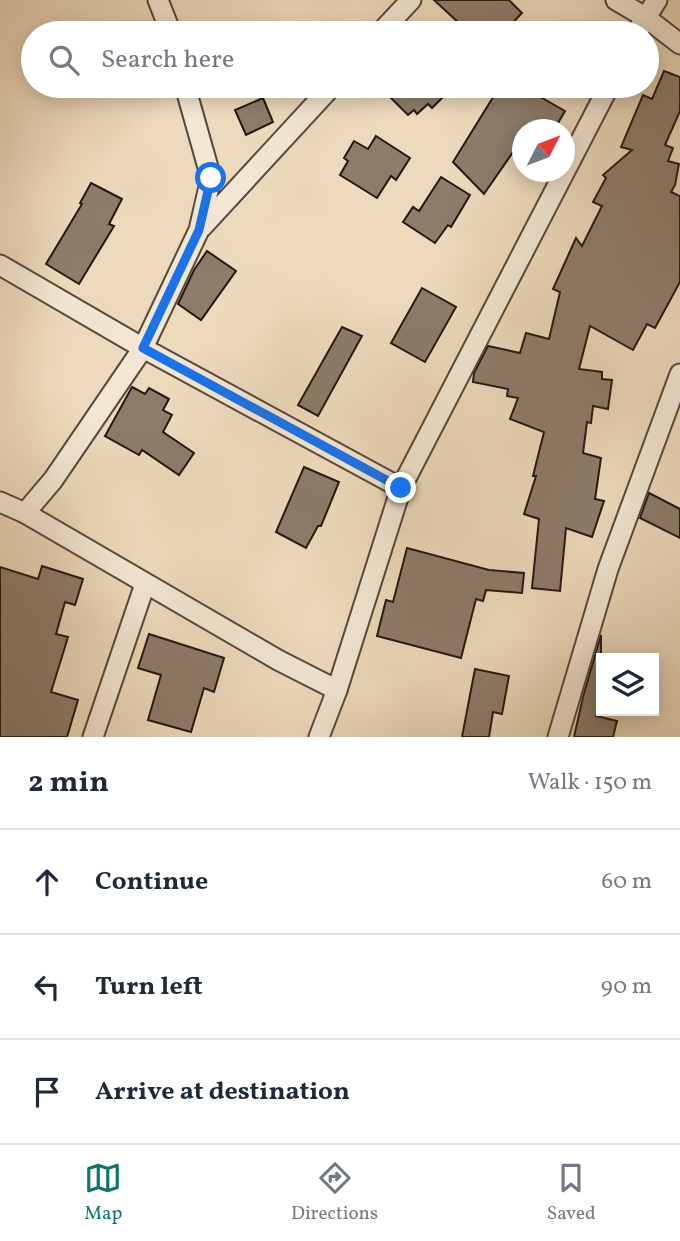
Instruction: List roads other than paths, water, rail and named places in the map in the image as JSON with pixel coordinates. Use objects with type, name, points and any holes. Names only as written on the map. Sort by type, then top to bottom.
[{"type":"street","points":[[158,0],[166,21]]},
{"type":"street","points":[[391,21],[411,0]]},
{"type":"street","points":[[616,0],[637,21]]},
{"type":"street","points":[[644,21],[657,0]]},
{"type":"street","points":[[659,34],[680,44]]},
{"type":"street","points":[[25,513],[53,480],[143,348],[199,230],[211,178],[188,98]]},
{"type":"street","points":[[199,230],[321,98]]},
{"type":"street","points":[[319,737],[337,690],[401,488],[603,98]]},
{"type":"street","points":[[0,265],[143,348],[401,488]]},
{"type":"street","points":[[558,737],[608,569],[680,374]]},
{"type":"street","points":[[0,502],[25,513],[278,660],[337,690]]},
{"type":"street","points":[[93,737],[145,584]]}]
